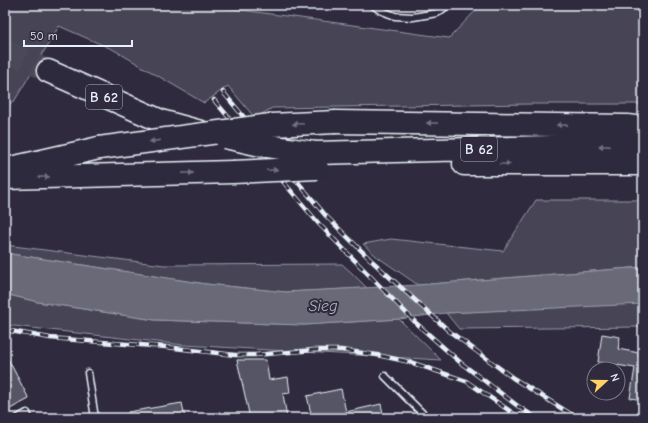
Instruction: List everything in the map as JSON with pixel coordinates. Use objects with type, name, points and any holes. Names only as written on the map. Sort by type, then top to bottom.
[{"type":"highway","name":"B 62","points":[[48,71],[161,121],[201,132],[262,145],[316,160],[466,164],[643,164]]},
{"type":"highway","name":"B 62","points":[[5,170],[99,148],[271,126],[336,122],[627,126],[643,128]]},
{"type":"highway","name":"B 62","points":[[316,160],[589,146],[643,147]]},
{"type":"highway","points":[[5,178],[233,172],[316,160]]},
{"type":"lane","points":[[373,5],[380,10],[395,16],[413,17],[437,13],[448,5]]},
{"type":"lane","points":[[88,373],[95,418]]},
{"type":"lane","points":[[384,376],[427,418]]},
{"type":"lane","points":[[18,418],[27,413],[29,418]]},
{"type":"shaded area","points":[[5,5],[204,5],[449,38],[481,5],[643,5],[643,104],[531,104],[272,108],[255,118],[228,86],[204,103],[114,50],[59,26],[15,100],[5,108]]},
{"type":"shaded area","points":[[536,200],[643,200],[643,267],[418,285],[376,256],[363,244],[391,239],[503,251]]},
{"type":"shaded area","points":[[5,245],[164,265],[342,264],[367,288],[286,292],[206,284],[5,253]]},
{"type":"shaded area","points":[[5,294],[38,302],[155,320],[304,325],[399,319],[441,360],[184,345],[5,325]]},
{"type":"shaded area","points":[[643,304],[643,327],[459,329],[446,313]]},
{"type":"water","name":"Sieg","points":[[5,253],[206,284],[286,292],[418,285],[643,267],[643,304],[446,313],[399,319],[304,325],[155,320],[38,302],[5,294]]},
{"type":"building","points":[[602,334],[620,337],[618,349],[639,353],[638,356],[643,356],[643,400],[630,398],[635,368],[626,367],[626,361],[598,361]]},
{"type":"building","points":[[5,353],[29,399],[10,409],[5,400]]},
{"type":"building","points":[[237,360],[266,360],[269,380],[288,377],[290,393],[283,394],[287,418],[250,418]]},
{"type":"building","points":[[341,389],[346,412],[381,404],[384,418],[312,418],[307,396]]},
{"type":"building","points":[[182,403],[185,418],[129,418],[128,412]]},
{"type":"tunnel","points":[[5,50],[48,71]]},
{"type":"railway","points":[[223,92],[326,216],[373,262],[449,331],[513,378],[577,418]]},
{"type":"railway","points":[[214,100],[319,224],[417,324],[461,363],[536,418]]},
{"type":"railway","points":[[5,330],[50,338],[166,347],[235,355],[255,355],[314,350],[341,350],[377,355],[410,362],[466,381],[520,418]]}]
